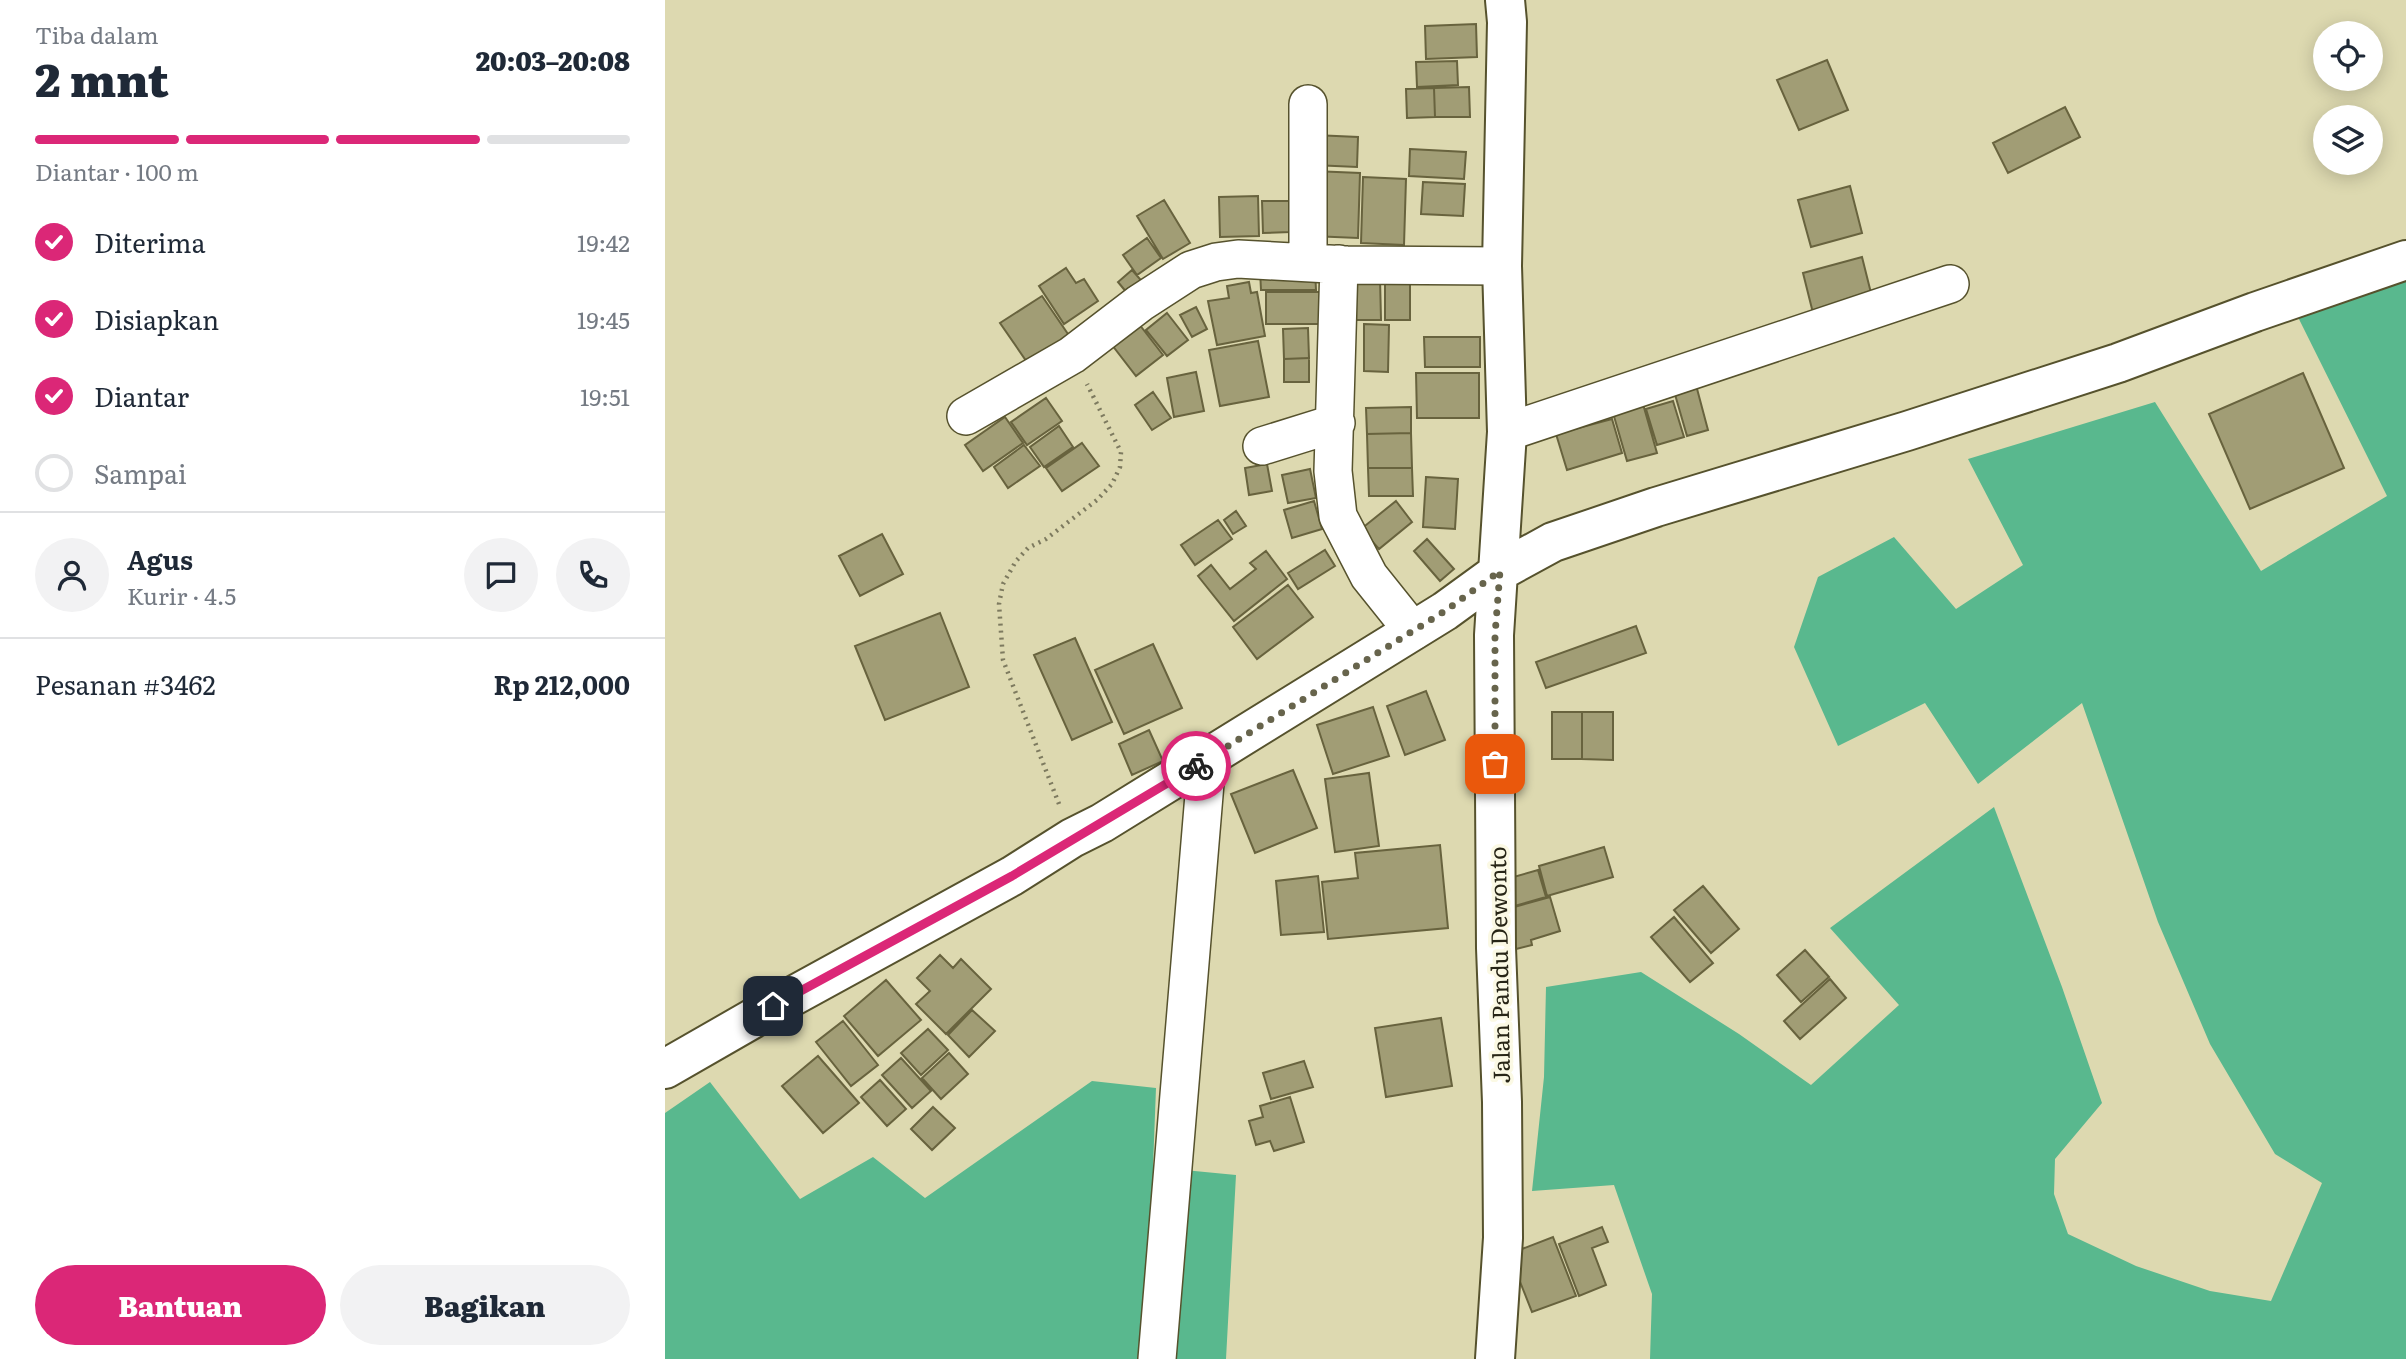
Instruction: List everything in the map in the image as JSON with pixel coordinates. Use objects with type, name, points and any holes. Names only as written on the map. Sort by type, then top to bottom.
[{"type":"street","name":"Jalan Pandu Dewonto","points":[[1495,1359],[1503,1238],[1496,948],[1495,635],[1507,432],[1502,266],[1506,0]]},
{"type":"street","points":[[1308,104],[1336,423],[1333,471],[1338,516],[1369,576],[1413,631]]},
{"type":"street","points":[[966,416],[1072,355],[1140,303],[1191,270],[1216,262],[1238,259],[1502,266]]},
{"type":"street","points":[[665,1069],[1102,823],[1445,611],[1500,571],[1553,542],[2118,363],[2406,260]]},
{"type":"street","points":[[1507,432],[1950,284]]},
{"type":"street","points":[[1262,446],[1336,423]]},
{"type":"street","points":[[1157,1359],[1207,759]]},
{"type":"path","points":[[1072,355],[1121,452],[1120,467],[1112,484],[1097,500],[1046,539],[1028,548],[1016,561],[1003,584],[999,604],[1003,660],[1072,838]]},
{"type":"green space","points":[[2406,245],[2406,1359],[1650,1359],[1652,1294],[1614,1185],[1532,1191],[1544,1077],[1546,987],[1641,972],[1739,1034],[1811,1085],[1899,1005],[1830,928],[1994,807],[2062,987],[2102,1103],[2055,1159],[2054,1194],[2068,1234],[2136,1266],[2210,1291],[2271,1301],[2322,1183],[2275,1154],[2210,1044],[2158,922],[2082,703],[1978,784],[1925,703],[1838,746],[1794,647],[1818,577],[1894,537],[1956,609],[2023,565],[1968,459],[2155,402],[2261,571],[2387,496],[2284,289]]},
{"type":"green space","points":[[1092,1081],[1156,1088],[1153,1167],[1236,1175],[1226,1359],[665,1359],[665,1113],[710,1082],[800,1199],[873,1157],[925,1198]]},
{"type":"building","points":[[1476,24],[1477,57],[1426,59],[1425,26]]},
{"type":"building","points":[[1827,60],[1848,110],[1799,130],[1777,80]]},
{"type":"building","points":[[1457,61],[1458,85],[1417,87],[1416,62]]},
{"type":"building","points":[[1469,87],[1470,117],[1435,117],[1434,88]]},
{"type":"building","points":[[1434,88],[1435,117],[1407,118],[1406,89]]},
{"type":"building","points":[[2065,107],[2080,137],[2008,173],[1993,143]]},
{"type":"building","points":[[1314,135],[1358,137],[1357,167],[1313,165]]},
{"type":"building","points":[[1410,149],[1466,152],[1464,179],[1409,176]]},
{"type":"building","points":[[1313,171],[1360,173],[1358,238],[1311,236]]},
{"type":"building","points":[[1363,177],[1406,179],[1404,245],[1361,243]]},
{"type":"building","points":[[1423,182],[1465,184],[1463,216],[1421,214]]},
{"type":"building","points":[[1850,186],[1862,233],[1811,247],[1798,200]]},
{"type":"building","points":[[1258,196],[1259,236],[1220,237],[1219,197]]},
{"type":"building","points":[[1164,200],[1190,243],[1163,259],[1137,216]]},
{"type":"building","points":[[1262,201],[1289,201],[1290,232],[1263,233]]},
{"type":"building","points":[[1147,238],[1161,258],[1137,275],[1123,255]]},
{"type":"building","points":[[1862,257],[1873,301],[1814,317],[1803,273]]},
{"type":"building","points":[[1066,268],[1076,283],[1084,279],[1098,301],[1064,324],[1039,286]]},
{"type":"building","points":[[1315,269],[1316,290],[1261,290],[1260,270]]},
{"type":"building","points":[[1132,270],[1147,287],[1132,299],[1118,282]]},
{"type":"building","points":[[1385,276],[1410,276],[1410,320],[1385,320]]},
{"type":"building","points":[[1350,278],[1380,278],[1381,320],[1350,320]]},
{"type":"building","points":[[1249,282],[1251,293],[1257,292],[1265,336],[1217,345],[1208,301],[1229,298],[1227,286]]},
{"type":"building","points":[[1266,292],[1324,292],[1325,324],[1266,324]]},
{"type":"building","points":[[1042,296],[1070,337],[1029,365],[1000,323]]},
{"type":"building","points":[[1196,307],[1207,329],[1192,337],[1180,315]]},
{"type":"building","points":[[1167,313],[1188,340],[1167,356],[1146,330]]},
{"type":"building","points":[[1139,324],[1163,355],[1136,376],[1112,345]]},
{"type":"building","points":[[1364,324],[1389,325],[1388,372],[1364,371]]},
{"type":"building","points":[[1308,328],[1309,358],[1284,359],[1283,329]]},
{"type":"building","points":[[1424,337],[1480,337],[1480,367],[1425,367]]},
{"type":"building","points":[[1258,341],[1269,397],[1220,406],[1209,350]]},
{"type":"building","points":[[1309,358],[1309,382],[1284,382],[1284,359]]},
{"type":"building","points":[[1196,372],[1204,411],[1174,417],[1167,378]]},
{"type":"building","points":[[1416,373],[1479,373],[1479,418],[1417,418]]},
{"type":"building","points":[[2303,373],[2344,468],[2250,509],[2209,414]]},
{"type":"building","points":[[1696,385],[1708,430],[1687,436],[1674,391]]},
{"type":"building","points":[[1153,392],[1171,418],[1152,430],[1135,405]]},
{"type":"building","points":[[1641,397],[1657,453],[1627,461],[1611,406]]},
{"type":"building","points":[[1046,398],[1062,421],[1027,445],[1011,422]]},
{"type":"building","points":[[1673,401],[1684,437],[1657,445],[1646,409]]},
{"type":"building","points":[[1411,407],[1411,433],[1367,434],[1366,408]]},
{"type":"building","points":[[1005,417],[1023,443],[983,471],[965,445]]},
{"type":"building","points":[[1612,419],[1622,453],[1567,470],[1556,434]]},
{"type":"building","points":[[1059,426],[1073,447],[1044,467],[1030,447]]},
{"type":"building","points":[[1411,433],[1412,468],[1368,468],[1367,434]]},
{"type":"building","points":[[1082,443],[1099,466],[1062,491],[1046,468]]},
{"type":"building","points":[[1024,445],[1040,466],[1008,488],[994,467]]},
{"type":"building","points":[[1267,464],[1272,491],[1249,495],[1245,468]]},
{"type":"building","points":[[1368,468],[1412,468],[1413,496],[1369,496]]},
{"type":"building","points":[[1310,469],[1316,498],[1288,503],[1282,475]]},
{"type":"building","points":[[1426,477],[1458,479],[1455,529],[1423,527]]},
{"type":"building","points":[[1314,501],[1322,529],[1292,538],[1284,510]]},
{"type":"building","points":[[1396,501],[1412,522],[1379,549],[1361,529]]},
{"type":"building","points":[[1236,511],[1246,526],[1233,534],[1224,520]]},
{"type":"building","points":[[1218,520],[1232,539],[1195,565],[1181,545]]},
{"type":"building","points":[[882,534],[903,574],[860,596],[839,556]]},
{"type":"building","points":[[1427,539],[1454,569],[1440,581],[1414,551]]},
{"type":"building","points":[[1325,550],[1335,566],[1298,589],[1288,573]]},
{"type":"building","points":[[1266,551],[1287,579],[1234,621],[1198,576],[1211,565],[1230,589],[1256,569],[1250,563]]},
{"type":"building","points":[[1288,585],[1313,617],[1257,659],[1233,627]]},
{"type":"building","points":[[940,613],[969,687],[885,720],[855,646]]},
{"type":"building","points":[[1636,626],[1646,653],[1546,688],[1536,662]]},
{"type":"building","points":[[1075,638],[1112,722],[1072,740],[1034,655]]},
{"type":"building","points":[[1153,644],[1182,708],[1124,734],[1095,670]]},
{"type":"building","points":[[1426,691],[1445,740],[1405,755],[1387,706]]},
{"type":"building","points":[[1373,707],[1389,756],[1333,774],[1317,725]]},
{"type":"building","points":[[1552,712],[1582,712],[1582,759],[1552,759]]},
{"type":"building","points":[[1582,712],[1613,712],[1613,760],[1582,759]]},
{"type":"building","points":[[1149,730],[1163,761],[1132,775],[1119,744]]},
{"type":"building","points":[[1293,770],[1317,828],[1255,853],[1231,794]]},
{"type":"building","points":[[1369,773],[1379,846],[1335,852],[1325,779]]},
{"type":"building","points":[[1440,845],[1448,928],[1328,939],[1322,882],[1358,878],[1355,853]]},
{"type":"building","points":[[1604,847],[1613,877],[1547,896],[1539,866]]},
{"type":"building","points":[[1538,870],[1546,897],[1504,909],[1496,882]]},
{"type":"building","points":[[1318,876],[1324,932],[1281,935],[1276,881]]},
{"type":"building","points":[[1703,886],[1739,929],[1711,953],[1674,910]]},
{"type":"building","points":[[1550,897],[1560,931],[1531,940],[1532,945],[1512,950],[1500,911]]},
{"type":"building","points":[[1674,917],[1713,963],[1690,982],[1651,937]]},
{"type":"building","points":[[1805,950],[1829,977],[1801,1002],[1777,975]]},
{"type":"building","points":[[940,955],[953,968],[961,959],[991,989],[946,1034],[916,1004],[930,991],[917,978]]},
{"type":"building","points":[[1830,979],[1846,998],[1800,1039],[1784,1021]]},
{"type":"building","points":[[886,980],[921,1020],[878,1056],[844,1016]]},
{"type":"building","points":[[972,1010],[995,1031],[969,1057],[948,1035]]},
{"type":"building","points":[[1441,1018],[1452,1086],[1386,1097],[1375,1028]]},
{"type":"building","points":[[843,1021],[878,1065],[851,1086],[816,1042]]},
{"type":"building","points":[[928,1029],[948,1050],[921,1075],[901,1053]]},
{"type":"building","points":[[949,1053],[968,1074],[941,1099],[922,1078]]},
{"type":"building","points":[[818,1056],[859,1103],[823,1133],[782,1086]]},
{"type":"building","points":[[901,1058],[931,1091],[912,1108],[882,1075]]},
{"type":"building","points":[[1304,1061],[1313,1087],[1271,1099],[1263,1073]]},
{"type":"building","points":[[880,1080],[906,1109],[887,1126],[861,1097]]},
{"type":"building","points":[[1290,1097],[1304,1142],[1274,1151],[1270,1141],[1256,1145],[1249,1121],[1263,1117],[1260,1106]]},
{"type":"building","points":[[933,1107],[955,1128],[932,1150],[911,1129]]},
{"type":"building","points":[[1602,1227],[1608,1242],[1592,1248],[1606,1285],[1579,1296],[1559,1244]]},
{"type":"building","points":[[1553,1237],[1576,1296],[1532,1312],[1509,1254]]},
{"type":"way so far","points":[[1196,766],[1445,611],[1500,571],[1495,635],[1495,764]]},
{"type":"route","points":[[773,1006],[1012,876],[1196,766]]}]
